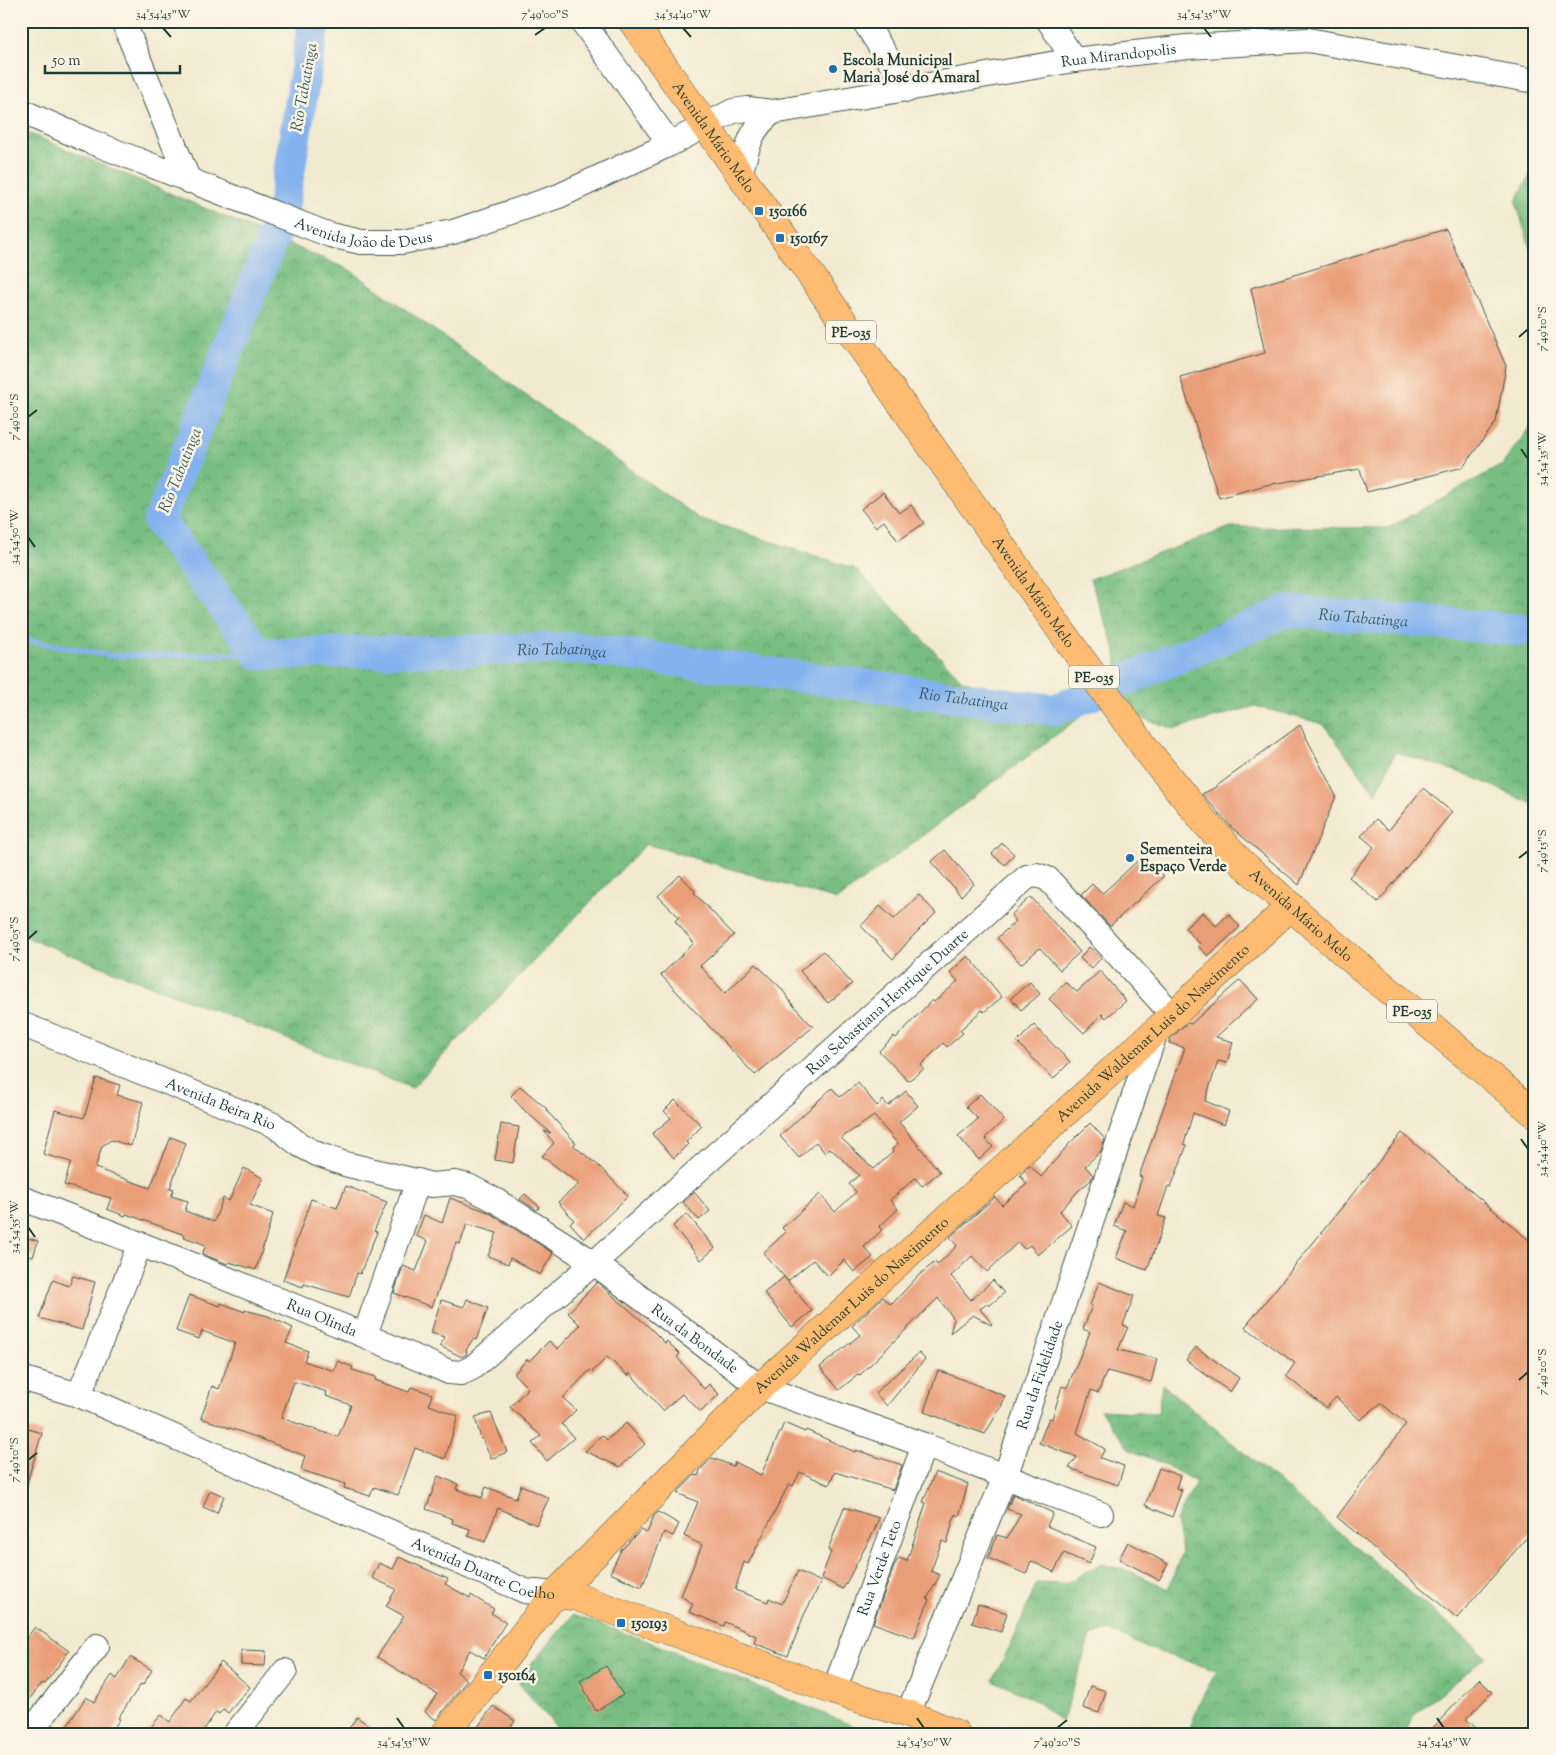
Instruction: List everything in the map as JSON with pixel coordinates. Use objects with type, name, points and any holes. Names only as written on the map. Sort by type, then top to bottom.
[{"type":"main road","name":"Avenida Mário Melo","points":[[632,21],[1069,642],[1149,753],[1203,820],[1241,862],[1535,1114]]},
{"type":"main road","name":"Avenida Waldemar Luis do Nascimento","points":[[445,1734],[555,1594],[760,1387],[1291,906]]},
{"type":"main road","name":"Avenida Duarte Coelho","points":[[555,1594],[577,1597],[834,1691],[908,1714],[956,1734]]},
{"type":"street","points":[[123,21],[189,181]]},
{"type":"street","points":[[582,21],[670,144]]},
{"type":"street","points":[[864,21],[908,90]]},
{"type":"street","points":[[1050,21],[1074,60]]},
{"type":"street","points":[[1293,21],[1308,40]]},
{"type":"street","name":"Rua Mirandopolis","points":[[706,126],[733,111],[746,109],[773,112],[1074,60],[1187,46],[1277,32],[1308,40],[1535,81]]},
{"type":"street","name":"Avenida João de Deus","points":[[21,111],[89,141],[189,181],[330,235],[361,242],[402,242],[453,232],[560,196],[706,126]]},
{"type":"street","points":[[740,175],[754,130],[761,120],[773,112]]},
{"type":"street","name":"Rua Sebastiana Henrique Duarte","points":[[594,1264],[1028,877],[1037,875],[1048,879],[1164,1023]]},
{"type":"street","name":"Rua da Fidelidade","points":[[908,1714],[1005,1477],[1164,1023]]},
{"type":"street","name":"Avenida Beira Rio","points":[[21,1024],[274,1125],[300,1146],[317,1154],[345,1164],[418,1181]]},
{"type":"street","points":[[365,1335],[418,1181]]},
{"type":"street","name":"Rua da Bondade","points":[[418,1181],[432,1185],[456,1183],[468,1186],[495,1200],[594,1264],[760,1387],[924,1445],[1101,1514]]},
{"type":"street","name":"Rua Olinda","points":[[21,1198],[365,1335],[449,1372],[460,1373],[472,1368],[594,1264]]},
{"type":"street","points":[[79,1395],[140,1244]]},
{"type":"street","name":"Avenida Duarte Coelho","points":[[21,1378],[79,1395],[525,1591],[555,1594]]},
{"type":"street","name":"Rua Verde Teto","points":[[834,1691],[924,1445]]},
{"type":"street","points":[[30,1734],[97,1646]]},
{"type":"street","points":[[236,1734],[285,1671]]},
{"type":"green space","points":[[21,130],[350,270],[698,518],[856,569],[962,680],[1080,717],[837,900],[646,844],[412,1088],[21,935]]},
{"type":"green space","points":[[1535,165],[1535,264],[1516,202]]},
{"type":"green space","points":[[1535,420],[1535,805],[1468,775],[1395,752],[1376,794],[1323,724],[1255,706],[1175,729],[1120,711],[1116,651],[1090,579],[1231,527],[1388,528],[1502,465]]},
{"type":"green space","points":[[1162,1384],[1486,1656],[1413,1716],[1404,1734],[1188,1734],[1200,1701],[1217,1671],[1147,1648],[1109,1630],[1090,1636],[1062,1722],[1036,1701],[993,1680],[1012,1642],[1037,1583],[1064,1584],[1102,1564],[1132,1572],[1169,1589],[1182,1551],[1176,1521],[1196,1482],[1160,1462],[1130,1450],[1100,1410],[1158,1413]]},
{"type":"green space","points":[[573,1615],[642,1639],[873,1734],[562,1734],[517,1681]]},
{"type":"building","points":[[1446,229],[1506,366],[1496,422],[1463,467],[1367,492],[1360,469],[1266,485],[1219,498],[1180,377],[1265,353],[1251,288]]},
{"type":"building","points":[[883,492],[899,513],[911,505],[924,523],[898,541],[884,521],[876,527],[861,509]]},
{"type":"building","points":[[1300,725],[1336,796],[1299,885],[1231,827],[1202,794],[1214,788]]},
{"type":"building","points":[[1423,788],[1452,812],[1378,902],[1349,877],[1374,847],[1361,836],[1376,819],[1389,830]]},
{"type":"building","points":[[1002,843],[1014,854],[1005,865],[992,854]]},
{"type":"building","points":[[945,850],[974,884],[961,896],[931,862]]},
{"type":"building","points":[[1144,855],[1164,876],[1110,926],[1081,895],[1092,884],[1101,893],[1104,892]]},
{"type":"building","points":[[680,875],[695,891],[694,893],[734,935],[700,966],[725,993],[756,964],[781,988],[793,1005],[813,1027],[755,1075],[661,975],[694,943],[675,921],[679,917],[658,896]]},
{"type":"building","points":[[919,895],[936,913],[893,959],[861,926],[880,906],[894,919]]},
{"type":"building","points":[[1031,897],[1080,952],[1060,970],[1040,948],[1021,964],[997,938],[1016,921],[1011,915]]},
{"type":"building","points":[[1203,912],[1216,926],[1229,914],[1240,927],[1208,956],[1185,928]]},
{"type":"building","points":[[1089,947],[1101,958],[1091,969],[1080,958]]},
{"type":"building","points":[[823,951],[852,984],[828,1003],[800,971]]},
{"type":"building","points":[[968,956],[1002,997],[984,1012],[982,1010],[960,1030],[963,1033],[947,1047],[943,1043],[921,1065],[924,1069],[908,1081],[879,1051],[894,1036],[896,1038],[932,1000],[934,1002],[958,981],[950,972]]},
{"type":"building","points":[[1100,971],[1126,1001],[1106,1018],[1102,1014],[1084,1033],[1049,999],[1065,982],[1077,992]]},
{"type":"building","points":[[1240,980],[1258,999],[1216,1037],[1233,1042],[1227,1063],[1218,1061],[1205,1101],[1229,1111],[1224,1125],[1193,1113],[1184,1144],[1187,1145],[1171,1187],[1168,1186],[1158,1216],[1166,1218],[1147,1270],[1138,1267],[1116,1258],[1127,1231],[1114,1226],[1123,1202],[1133,1206],[1142,1177],[1139,1176],[1185,1048],[1169,1043],[1170,1039],[1187,1023],[1191,1024]]},
{"type":"building","points":[[1030,982],[1040,994],[1021,1010],[1011,998]]},
{"type":"building","points":[[1034,1025],[1070,1062],[1053,1079],[1017,1042]]},
{"type":"building","points":[[96,1078],[120,1085],[117,1095],[143,1102],[131,1146],[111,1140],[102,1146],[95,1168],[150,1188],[171,1137],[186,1143],[170,1188],[174,1189],[171,1196],[188,1201],[185,1211],[214,1222],[223,1198],[229,1201],[244,1168],[263,1178],[250,1205],[273,1214],[256,1270],[229,1262],[228,1264],[202,1254],[206,1245],[184,1237],[185,1235],[107,1209],[111,1198],[64,1185],[71,1162],[43,1154],[55,1110],[84,1118]]},
{"type":"building","points":[[858,1083],[877,1106],[883,1100],[888,1106],[906,1091],[918,1106],[899,1122],[940,1172],[922,1186],[915,1178],[890,1200],[898,1209],[879,1227],[882,1230],[864,1247],[873,1257],[854,1272],[844,1260],[828,1276],[813,1260],[788,1281],[763,1253],[786,1232],[782,1228],[820,1194],[835,1212],[856,1192],[849,1184],[859,1175],[830,1148],[825,1153],[816,1142],[799,1158],[780,1136],[832,1088],[840,1097]],"holes":[[[874,1116],[898,1144],[892,1149],[893,1152],[874,1169],[841,1138]]]},
{"type":"building","points":[[520,1086],[547,1109],[576,1143],[573,1145],[600,1167],[628,1196],[584,1239],[570,1223],[574,1220],[558,1202],[579,1184],[542,1156],[554,1143],[544,1131],[551,1133],[525,1111],[511,1096]]},
{"type":"building","points":[[980,1094],[1004,1120],[985,1138],[993,1147],[979,1160],[958,1136],[978,1119],[966,1107]]},
{"type":"building","points":[[675,1100],[702,1126],[686,1142],[688,1144],[674,1158],[652,1134],[671,1118],[664,1111]]},
{"type":"building","points":[[1090,1123],[1105,1139],[1101,1151],[1085,1166],[1093,1175],[1091,1180],[1060,1211],[1072,1226],[1038,1255],[1030,1245],[1024,1249],[1018,1242],[987,1272],[972,1256],[951,1276],[971,1300],[993,1280],[1004,1293],[989,1306],[987,1304],[980,1309],[992,1324],[973,1315],[950,1333],[954,1319],[938,1298],[860,1375],[839,1390],[820,1367],[860,1335],[852,1326],[883,1297],[890,1304],[893,1303],[919,1275],[935,1262],[937,1265],[957,1246],[950,1237],[995,1197],[1002,1205],[1027,1184],[1020,1175],[1030,1165],[1041,1177]]},
{"type":"building","points":[[501,1124],[519,1127],[513,1163],[495,1160]]},
{"type":"building","points":[[1402,1133],[1535,1245],[1535,1528],[1457,1618],[1337,1517],[1406,1424],[1381,1403],[1360,1420],[1336,1397],[1326,1408],[1286,1376],[1295,1363],[1245,1327]]},
{"type":"building","points":[[346,1186],[387,1202],[374,1231],[377,1232],[360,1274],[357,1273],[349,1297],[304,1284],[303,1287],[283,1280],[311,1199],[337,1208]]},
{"type":"building","points":[[694,1192],[710,1211],[699,1220],[683,1202]]},
{"type":"building","points":[[525,1194],[540,1207],[537,1210],[520,1199]]},
{"type":"building","points":[[450,1198],[488,1212],[553,1253],[540,1275],[510,1258],[508,1264],[488,1256],[497,1233],[467,1224],[460,1244],[456,1243],[432,1307],[394,1293],[403,1266],[416,1271],[428,1241],[416,1236],[424,1215],[442,1223]]},
{"type":"building","points":[[687,1214],[715,1248],[701,1260],[673,1226]]},
{"type":"building","points":[[21,1236],[38,1241],[33,1257],[21,1254]]},
{"type":"building","points":[[73,1276],[95,1282],[82,1330],[39,1318],[53,1280],[69,1286]]},
{"type":"building","points":[[784,1277],[812,1311],[792,1327],[764,1293]]},
{"type":"building","points":[[597,1282],[665,1343],[667,1341],[680,1354],[677,1357],[704,1389],[709,1384],[719,1394],[701,1412],[682,1394],[663,1411],[630,1373],[628,1376],[607,1357],[592,1372],[590,1370],[563,1398],[576,1410],[562,1424],[574,1438],[547,1461],[532,1443],[541,1436],[510,1407],[528,1388],[514,1374],[527,1359],[529,1361],[549,1341],[558,1349],[580,1325],[568,1313]]},
{"type":"building","points":[[1099,1282],[1134,1296],[1123,1325],[1128,1327],[1118,1350],[1157,1359],[1151,1382],[1107,1371],[1098,1393],[1091,1390],[1077,1433],[1105,1449],[1100,1458],[1124,1466],[1118,1485],[1069,1468],[1077,1457],[1039,1443],[1049,1418],[1052,1419],[1062,1386],[1067,1388],[1090,1332],[1083,1329]]},
{"type":"building","points":[[189,1295],[220,1306],[221,1303],[245,1312],[245,1310],[268,1316],[293,1328],[286,1343],[308,1351],[304,1361],[334,1371],[337,1361],[353,1367],[352,1370],[376,1377],[375,1380],[409,1392],[411,1387],[432,1394],[429,1405],[458,1416],[445,1459],[415,1448],[398,1495],[374,1487],[370,1496],[344,1488],[345,1484],[301,1470],[305,1456],[201,1418],[212,1386],[219,1389],[235,1343],[202,1331],[199,1339],[176,1331]],"holes":[[[294,1382],[327,1392],[326,1396],[351,1405],[338,1437],[281,1418]]]},
{"type":"building","points":[[467,1299],[488,1308],[476,1340],[473,1339],[466,1350],[467,1354],[462,1357],[440,1346],[445,1337],[431,1333],[441,1300],[464,1307]]},
{"type":"building","points":[[1196,1347],[1239,1378],[1230,1392],[1186,1360]]},
{"type":"building","points":[[919,1353],[925,1359],[887,1406],[875,1393]]},
{"type":"building","points":[[938,1370],[1005,1396],[1000,1410],[985,1434],[924,1412]]},
{"type":"building","points":[[491,1413],[507,1452],[491,1459],[481,1439],[475,1417]]},
{"type":"building","points":[[626,1423],[645,1444],[620,1467],[585,1451],[602,1435],[607,1440]]},
{"type":"building","points":[[784,1423],[805,1432],[806,1430],[855,1452],[856,1450],[902,1465],[893,1490],[835,1472],[829,1485],[800,1472],[793,1486],[789,1484],[748,1564],[744,1562],[735,1590],[768,1602],[769,1598],[782,1604],[798,1571],[821,1582],[804,1615],[788,1656],[754,1643],[756,1636],[725,1622],[724,1626],[689,1612],[693,1604],[681,1596],[702,1545],[684,1536],[698,1502],[677,1493],[695,1475],[698,1476],[700,1470],[712,1458],[733,1466],[735,1462],[761,1475]]},
{"type":"building","points":[[21,1427],[42,1433],[25,1489],[21,1489]]},
{"type":"building","points":[[1159,1468],[1180,1476],[1176,1488],[1182,1490],[1172,1517],[1145,1505]]},
{"type":"building","points":[[935,1472],[968,1484],[959,1516],[955,1514],[947,1543],[942,1541],[931,1571],[940,1575],[927,1599],[929,1600],[914,1638],[873,1623],[895,1564],[899,1558],[907,1561],[926,1503],[923,1502]]},
{"type":"building","points":[[438,1476],[458,1484],[456,1489],[482,1498],[486,1487],[516,1498],[521,1485],[549,1498],[536,1525],[498,1508],[485,1542],[468,1536],[470,1529],[452,1523],[453,1519],[426,1509]]},
{"type":"building","points":[[210,1490],[224,1496],[217,1513],[203,1507]]},
{"type":"building","points":[[1013,1494],[1053,1513],[1047,1526],[1096,1547],[1089,1564],[1064,1553],[1054,1572],[1031,1561],[1026,1574],[988,1558],[997,1535],[1007,1538],[1021,1514],[1007,1509]]},
{"type":"building","points":[[844,1507],[879,1518],[843,1589],[821,1578],[831,1552],[828,1550]]},
{"type":"building","points":[[658,1512],[679,1524],[673,1536],[664,1532],[642,1587],[610,1573],[621,1550],[641,1530],[647,1533],[654,1516]]},
{"type":"building","points":[[1128,1542],[1168,1564],[1159,1580],[1119,1559]]},
{"type":"building","points":[[399,1557],[448,1579],[445,1584],[470,1598],[471,1595],[494,1609],[491,1613],[506,1622],[484,1658],[470,1650],[457,1672],[467,1680],[436,1720],[425,1712],[437,1694],[377,1657],[404,1616],[386,1606],[396,1589],[372,1578],[379,1563],[393,1569]]},
{"type":"building","points":[[978,1604],[1007,1613],[1001,1632],[972,1623]]},
{"type":"building","points":[[35,1627],[69,1651],[45,1684],[42,1683],[21,1710],[21,1645]]},
{"type":"building","points":[[241,1650],[266,1651],[265,1666],[241,1665]]},
{"type":"building","points":[[130,1657],[152,1670],[118,1718],[120,1719],[110,1734],[62,1734],[86,1697],[94,1702],[112,1675],[117,1679]]},
{"type":"building","points":[[221,1662],[250,1687],[228,1713],[223,1709],[219,1714],[216,1712],[201,1734],[145,1734],[161,1715],[170,1722],[186,1698],[191,1701]]},
{"type":"building","points":[[606,1666],[623,1695],[596,1711],[580,1681]]},
{"type":"building","points":[[1479,1679],[1492,1692],[1466,1719],[1483,1734],[1427,1734]]},
{"type":"building","points":[[1090,1686],[1106,1691],[1099,1713],[1083,1708]]},
{"type":"building","points":[[493,1706],[515,1721],[506,1734],[473,1734]]},
{"type":"building","points":[[357,1717],[380,1734],[345,1734]]},
{"type":"waterway","name":"Rio Tabatinga","points":[[314,21],[282,215],[159,521],[259,654],[577,648],[1055,710],[1287,611],[1535,631]]},
{"type":"waterway","points":[[21,639],[112,656],[259,654]]},
{"type":"place","name":"Escola Municipal Maria José do Amaral","points":[[833,69]]},
{"type":"place","name":"150166","points":[[759,211]]},
{"type":"place","name":"150167","points":[[780,238]]},
{"type":"place","name":"Sementeira Espaço Verde","points":[[1130,858]]},
{"type":"place","name":"150193","points":[[621,1623]]},
{"type":"place","name":"150164","points":[[488,1675]]}]
